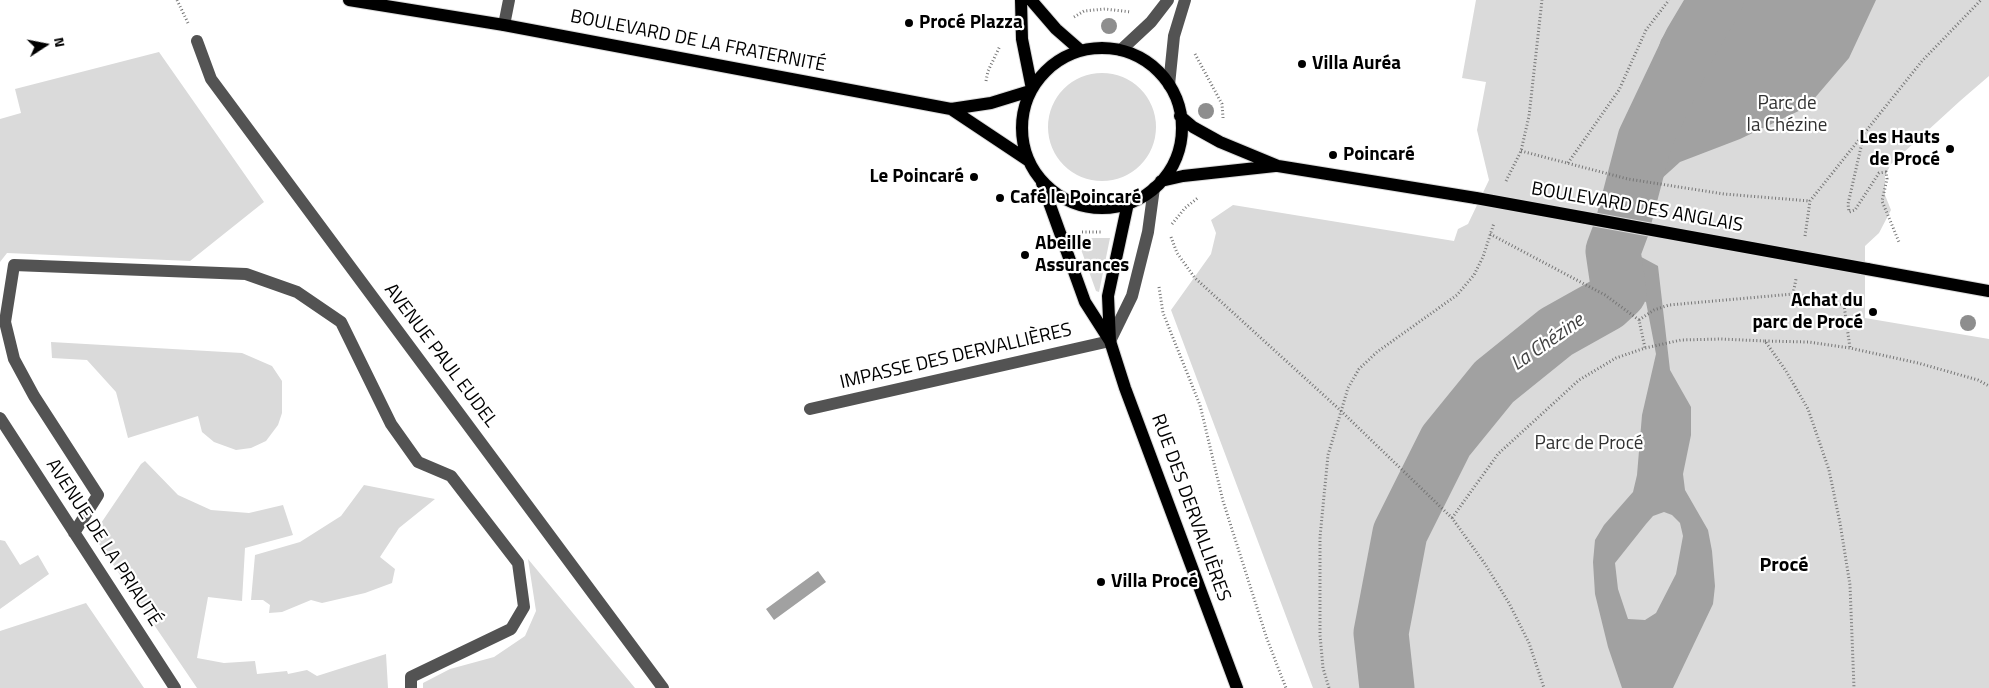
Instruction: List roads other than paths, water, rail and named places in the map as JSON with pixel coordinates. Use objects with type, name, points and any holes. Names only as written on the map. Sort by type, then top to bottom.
[{"type":"main road","name":"BOULEVARD DE LA FRATERNITÉ","points":[[349,0],[504,25],[951,109],[991,103],[1031,90]]},
{"type":"main road","points":[[1021,0],[1022,39],[1031,90]]},
{"type":"main road","points":[[1031,0],[1056,29],[1080,50]]},
{"type":"main road","points":[[1100,48],[1121,50],[1143,59],[1162,75],[1169,84],[1178,105],[1181,134],[1178,151],[1168,172],[1158,184],[1128,203],[1107,207],[1091,207],[1075,203],[1056,193],[1040,178],[1030,161],[1022,138],[1024,108],[1031,90],[1046,70],[1056,62],[1080,50],[1100,48]]},
{"type":"main road","name":"BOULEVARD DE LA FRATERNITÉ","points":[[951,109],[1030,161]]},
{"type":"main road","name":"BOULEVARD DES ANGLAIS","points":[[1180,116],[1220,142],[1278,166],[1476,198],[1989,291]]},
{"type":"main road","name":"BOULEVARD DES ANGLAIS","points":[[1158,184],[1183,176],[1278,166]]},
{"type":"main road","name":"RUE DES DERVALLIÈRES","points":[[1040,178],[1085,302],[1110,341],[1125,388],[1237,688]]},
{"type":"main road","name":"RUE DES DERVALLIÈRES","points":[[1110,341],[1108,296],[1128,203]]},
{"type":"street","points":[[504,25],[509,0]]},
{"type":"street","points":[[1121,50],[1151,22],[1168,0]]},
{"type":"street","points":[[1169,84],[1174,36],[1185,0]]},
{"type":"street","name":"AVENUE PAUL EUDEL","points":[[197,41],[211,79],[664,688]]},
{"type":"street","points":[[1110,341],[1132,296],[1158,184]]},
{"type":"street","points":[[74,533],[98,495],[34,396],[14,359],[4,322],[14,265],[246,274],[297,292],[341,322],[391,424],[418,462],[451,476],[518,564],[524,607],[511,629],[411,677],[411,688]]},
{"type":"street","name":"IMPASSE DES DERVALLIÈRES","points":[[810,410],[1110,341]]},
{"type":"street","name":"AVENUE DE LA PRIAUTÉ","points":[[0,418],[175,688]]},
{"type":"waterway","name":"La Chézine","points":[[1387,688],[1381,633],[1400,533],[1446,441],[1494,382],[1556,332],[1606,304],[1619,292],[1613,251],[1622,227],[1645,139],[1691,42],[1716,0]]},
{"type":"place","name":"Procé Plazza","points":[[909,23]]},
{"type":"place","name":"Villa Auréa","points":[[1302,64]]},
{"type":"place","name":"Les Hauts de Procé","points":[[1950,149]]},
{"type":"place","name":"Poincaré","points":[[1333,155]]},
{"type":"place","name":"Le Poincaré","points":[[974,177]]},
{"type":"place","name":"Café le Poincaré","points":[[1000,198]]},
{"type":"place","name":"Abeille Assurances","points":[[1025,255]]},
{"type":"place","name":"Achat du parc de Procé","points":[[1873,312]]},
{"type":"place","name":"Villa Procé","points":[[1101,582]]},
{"type":"district","name":"Procé","points":[[1784,566]]},
{"type":"park label","name":"Parc de la Chézine","points":[[1787,115]]},
{"type":"park label","name":"Parc de Procé","points":[[1589,444]]}]
